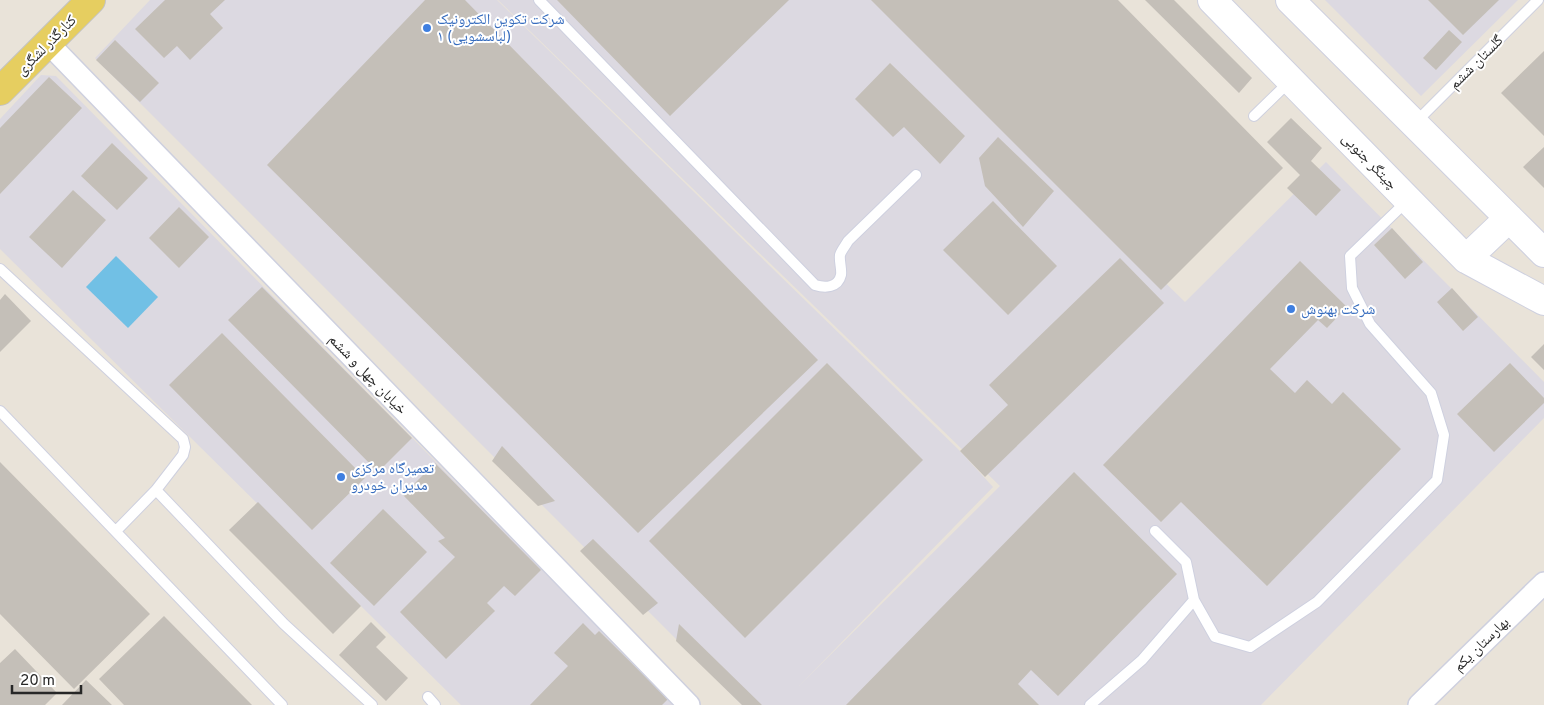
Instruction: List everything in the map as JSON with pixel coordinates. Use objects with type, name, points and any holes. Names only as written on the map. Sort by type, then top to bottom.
[{"type":"main road","name":"کنارگذر لشگری","points":[[0,91],[91,0]]},
{"type":"main road","name":"چیتگر جنوبی","points":[[1212,0],[1466,259],[1544,301]]},
{"type":"main road","points":[[1290,0],[1544,253]]},
{"type":"main road","points":[[0,86],[27,64]]},
{"type":"main road","points":[[1466,259],[1509,218]]},
{"type":"street","name":"خیابان چهل و ششم","points":[[48,43],[689,705]]},
{"type":"street","name":"بهارستان یکم","points":[[1419,705],[1544,583]]},
{"type":"lane","points":[[539,0],[815,284],[822,287],[830,286],[837,282],[841,275],[840,254],[848,241],[916,175]]},
{"type":"lane","name":"گلستان ششم","points":[[1414,123],[1538,0]]},
{"type":"lane","points":[[1254,116],[1291,80]]},
{"type":"lane","points":[[1155,531],[1186,562],[1194,600],[1214,637],[1250,647],[1317,602],[1437,480],[1444,435],[1431,393],[1370,324],[1352,288],[1350,256],[1408,200]]},
{"type":"lane","points":[[0,269],[183,438],[185,447],[183,455],[156,490],[116,531]]},
{"type":"lane","points":[[0,411],[282,705]]},
{"type":"lane","points":[[156,490],[284,624],[372,705]]},
{"type":"lane","points":[[1090,705],[1142,660],[1194,600]]},
{"type":"shaded area","points":[[150,0],[497,0],[960,451],[993,487],[799,686],[1000,486],[498,0],[877,0],[1185,302],[1326,162],[1544,382],[1544,418],[1261,705],[742,705],[95,58]]},
{"type":"shaded area","points":[[1325,0],[1518,0],[1421,96]]},
{"type":"shaded area","name":"تعمیرگاه مرکزی مدیران خودرو","points":[[41,75],[56,76],[675,705],[461,705],[0,249],[0,119]]},
{"type":"water","points":[[116,256],[158,297],[128,328],[86,287]]},
{"type":"building","points":[[165,0],[225,0],[210,14],[223,28],[190,60],[177,46],[164,58],[135,29]]},
{"type":"building","points":[[425,0],[465,0],[818,360],[638,533],[267,165]]},
{"type":"building","points":[[557,0],[789,0],[670,116]]},
{"type":"building","points":[[871,0],[1118,0],[1283,168],[1161,290]]},
{"type":"building","points":[[1145,0],[1174,0],[1252,78],[1239,93]]},
{"type":"building","points":[[1428,0],[1499,0],[1463,35]]},
{"type":"building","points":[[1449,30],[1462,42],[1436,70],[1423,58]]},
{"type":"building","points":[[115,40],[159,83],[140,102],[96,60]]},
{"type":"building","points":[[1544,51],[1544,136],[1501,93]]},
{"type":"building","points":[[890,63],[965,136],[940,164],[904,127],[893,137],[855,99]]},
{"type":"building","points":[[49,77],[82,108],[0,194],[0,128]]},
{"type":"building","points":[[1291,118],[1322,148],[1311,161],[1341,190],[1316,216],[1287,188],[1300,175],[1267,142]]},
{"type":"building","points":[[998,137],[1054,191],[1023,227],[985,186],[979,158]]},
{"type":"building","points":[[112,143],[148,178],[117,210],[81,176]]},
{"type":"building","points":[[1544,147],[1544,188],[1523,167]]},
{"type":"building","points":[[73,190],[106,220],[62,268],[29,237]]},
{"type":"building","points":[[993,201],[1057,266],[1008,315],[943,250]]},
{"type":"building","points":[[179,207],[209,237],[179,268],[149,238]]},
{"type":"building","points":[[1392,228],[1423,262],[1405,279],[1374,245]]},
{"type":"building","points":[[1120,258],[1164,303],[985,477],[960,451],[1008,405],[989,385]]},
{"type":"building","points":[[1300,261],[1347,307],[1327,328],[1318,320],[1270,369],[1295,393],[1307,380],[1332,404],[1343,392],[1401,449],[1267,586],[1181,502],[1161,522],[1103,465]]},
{"type":"building","points":[[262,287],[412,438],[378,472],[228,320]]},
{"type":"building","points":[[1452,288],[1478,317],[1463,331],[1437,302]]},
{"type":"building","points":[[5,294],[31,321],[0,352],[0,300]]},
{"type":"building","points":[[222,333],[365,478],[312,530],[169,385]]},
{"type":"building","points":[[1544,344],[1544,370],[1531,357]]},
{"type":"building","points":[[827,363],[923,460],[745,638],[649,541]]},
{"type":"building","points":[[1510,363],[1544,398],[1544,403],[1494,452],[1457,414]]},
{"type":"building","points":[[502,446],[555,501],[538,506],[492,461]]},
{"type":"building","points":[[0,462],[150,614],[74,689],[0,614]]},
{"type":"building","points":[[435,463],[541,570],[515,596],[504,586],[487,603],[495,611],[446,659],[400,612],[455,557],[438,541],[445,538],[403,495]]},
{"type":"building","points":[[1074,472],[1177,574],[1058,696],[1031,670],[1018,684],[1039,705],[846,705]]},
{"type":"building","points":[[258,502],[361,606],[333,634],[229,530]]},
{"type":"building","points":[[383,509],[427,552],[374,606],[330,563]]},
{"type":"building","points":[[593,539],[658,603],[643,615],[580,551]]},
{"type":"building","points":[[164,616],[252,705],[124,705],[99,679]]},
{"type":"building","points":[[371,622],[386,637],[376,647],[408,678],[386,701],[339,655]]},
{"type":"building","points":[[583,623],[595,635],[599,631],[668,699],[662,705],[530,705],[568,666],[554,653]]},
{"type":"building","points":[[679,624],[762,705],[742,705],[676,641]]},
{"type":"building","points":[[15,649],[57,693],[45,705],[0,705],[0,663]]},
{"type":"building","points":[[86,680],[112,705],[62,705]]},
{"type":"place","name":"شرکت تکوین الکترونیک ۱ (لباسشویی)","points":[[427,28]]},
{"type":"place","name":"شرکت بهنوش","points":[[1291,309]]},
{"type":"place","name":"تعمیرگاه مرکزی مدیران خودرو","points":[[341,477]]}]
